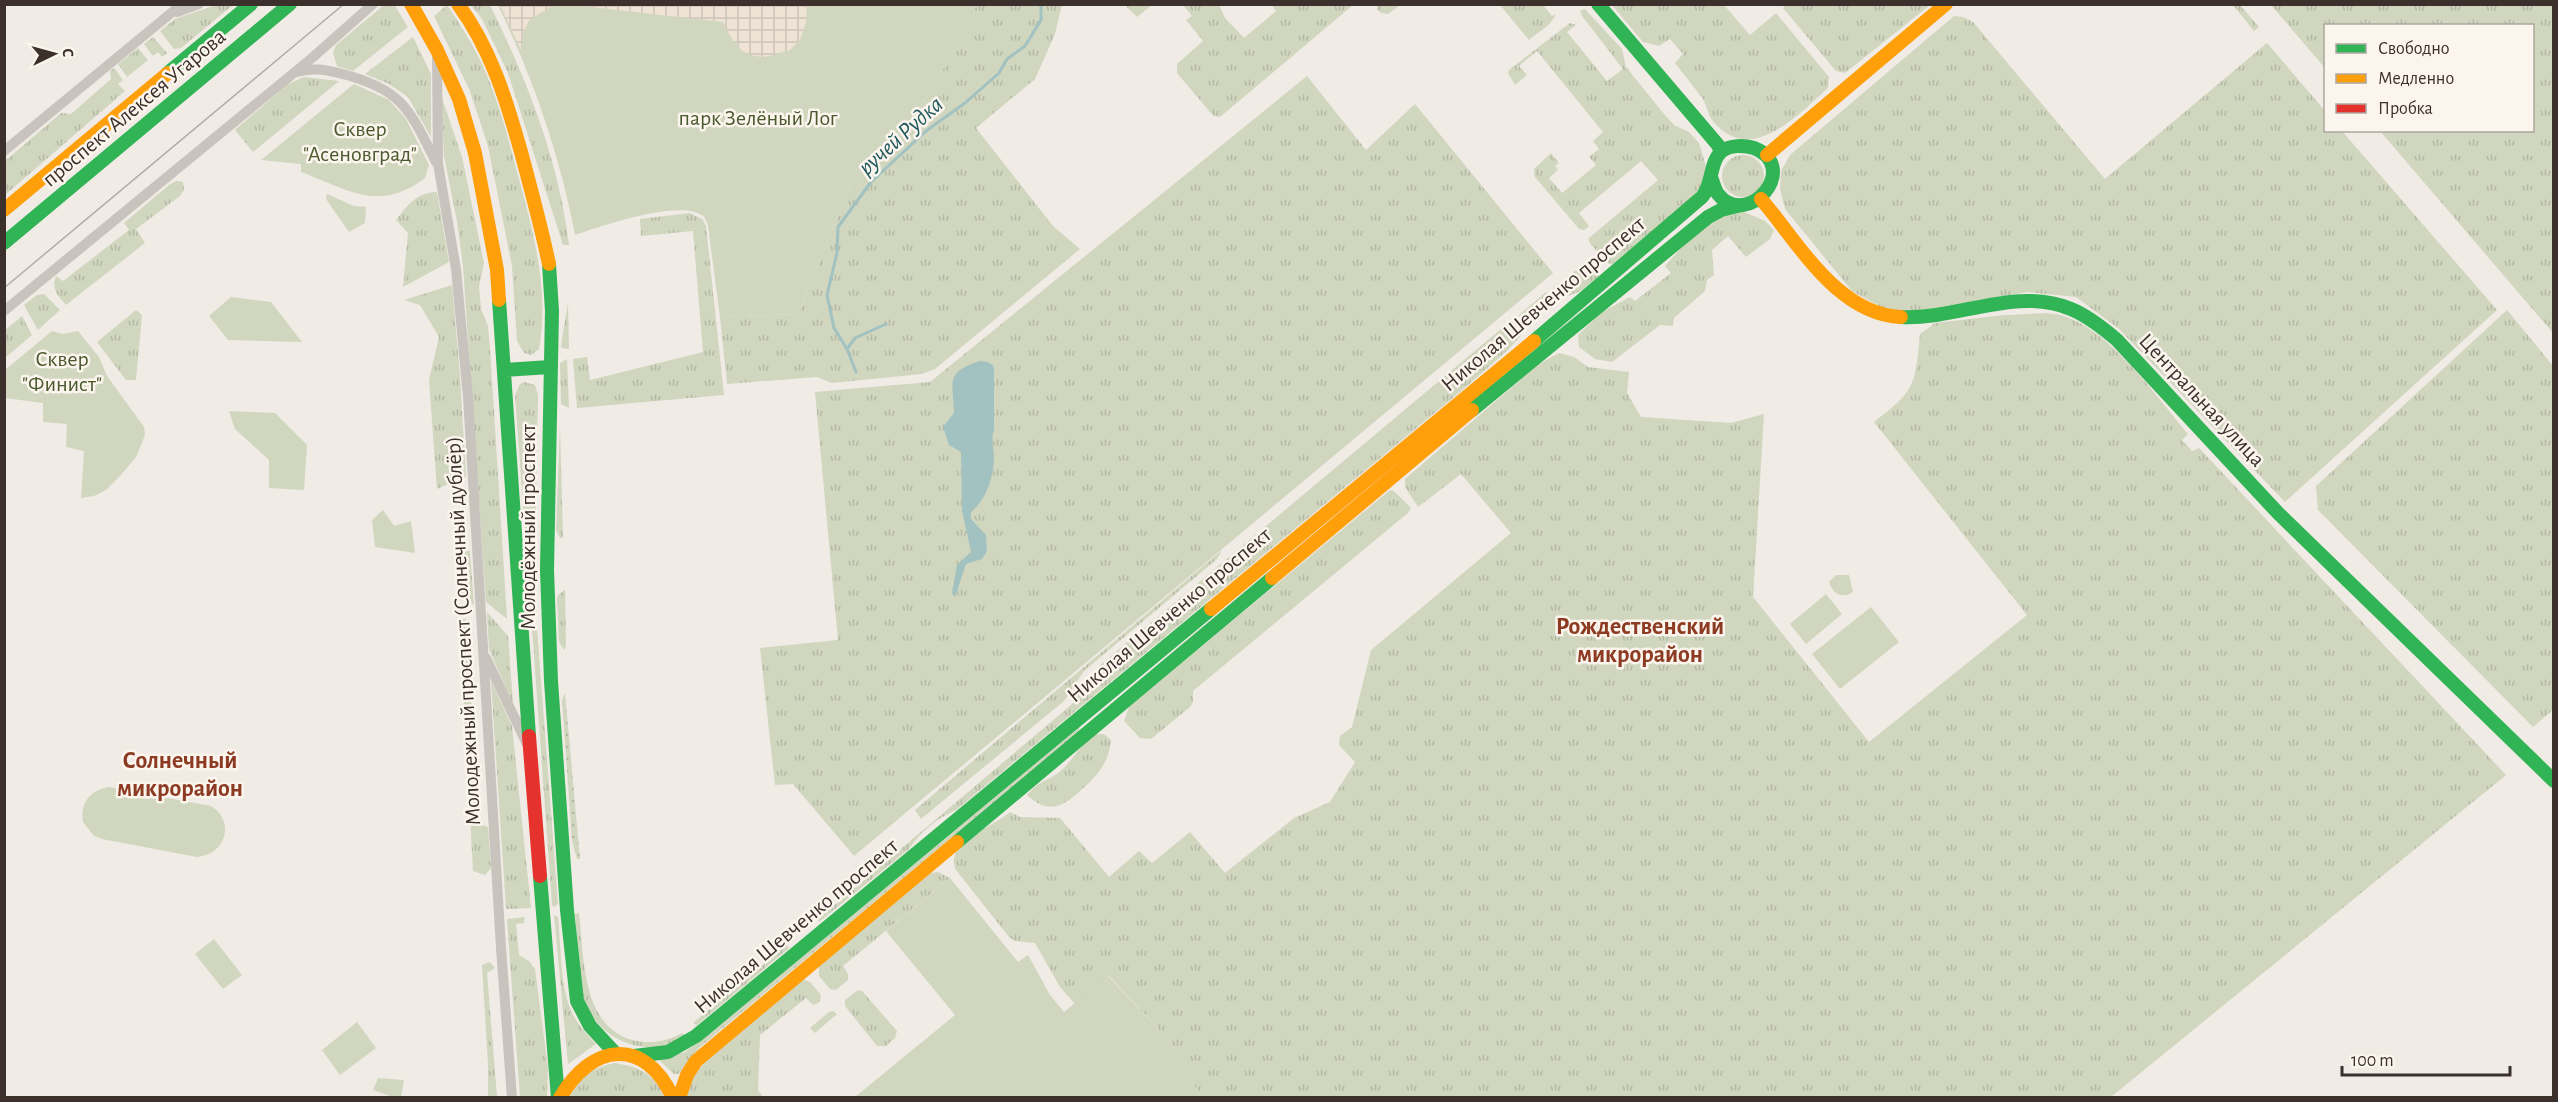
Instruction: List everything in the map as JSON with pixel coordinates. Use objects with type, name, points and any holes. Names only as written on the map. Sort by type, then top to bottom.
[{"type":"main road","name":"проспект Алексея Угарова","points":[[4,210],[251,4]]},
{"type":"main road","name":"проспект Алексея Угарова","points":[[4,243],[290,4]]},
{"type":"main road","name":"Молодёжный проспект","points":[[411,4],[459,99],[475,153],[497,270],[530,752],[559,1098]]},
{"type":"main road","name":"Молодёжный проспект","points":[[458,4],[488,52],[505,96],[540,220],[549,266],[552,311],[549,367],[547,570],[550,659],[573,976],[582,1015],[615,1053]]},
{"type":"main road","points":[[1598,4],[1718,145],[1721,152],[1712,177],[1719,195],[1731,203],[1741,205],[1761,199],[1770,188],[1773,176],[1773,166],[1767,155],[1756,148],[1744,145],[1721,152]]},
{"type":"main road","points":[[1767,155],[1946,4]]},
{"type":"main road","name":"Николая Шевченко проспект","points":[[634,1056],[668,1052],[696,1036],[1611,277],[1697,202],[1706,192],[1712,177]]},
{"type":"main road","name":"Центральная улица","points":[[1761,199],[1843,294],[1869,311],[1890,317],[1910,318],[2031,302],[2061,305],[2087,316],[2117,340],[2278,513],[2553,781]]},
{"type":"main road","name":"Николая Шевченко проспект","points":[[679,1098],[687,1075],[707,1051],[1562,335],[1708,216],[1741,205]]},
{"type":"main road","points":[[505,370],[549,367]]},
{"type":"main road","points":[[1098,702],[1109,715]]},
{"type":"main road","name":"Молодёжный проспект","points":[[559,1098],[565,1085],[579,1069],[593,1059],[615,1053],[634,1056],[651,1066],[664,1080],[673,1098]]},
{"type":"street","points":[[4,151],[182,4]]},
{"type":"street","points":[[171,14],[199,4]]},
{"type":"street","points":[[4,311],[294,73],[373,4]]},
{"type":"street","name":"Молодёжный проспект","points":[[436,50],[438,164]]},
{"type":"street","points":[[294,73],[319,68],[366,80],[393,94],[412,117],[438,164]]},
{"type":"street","name":"Молодежный проспект (Солнечный дублёр)","points":[[438,164],[450,228],[460,310],[512,1098]]},
{"type":"street","points":[[483,652],[530,752]]},
{"type":"green space","points":[[1377,4],[1400,5],[1388,14],[1381,13],[1377,9]]},
{"type":"green space","points":[[1787,4],[1930,5],[1845,73],[1836,71],[1783,8]]},
{"type":"green space","points":[[216,5],[233,5],[181,48],[174,49],[160,31],[175,19]]},
{"type":"green space","points":[[384,5],[395,6],[408,27],[353,71],[337,66],[333,53],[336,45]]},
{"type":"green space","points":[[447,5],[474,49],[492,89],[528,213],[538,258],[542,303],[539,349],[531,355],[524,353],[517,341],[512,266],[488,146],[470,91],[434,16]]},
{"type":"green space","points":[[471,5],[490,5],[517,62],[540,122],[558,183],[569,245],[563,245],[508,73],[482,19]]},
{"type":"green space","name":"парк Зелёный Лог","points":[[498,5],[976,5],[973,17],[917,114],[850,186],[798,314],[720,317],[708,226],[704,217],[693,212],[678,210],[660,212],[575,235],[562,176],[544,117],[523,60]]},
{"type":"green space","points":[[976,5],[1062,5],[1055,34],[1035,79],[976,128],[1053,226],[1080,249],[935,369],[922,374],[832,383],[817,377],[727,384],[720,317],[798,314],[850,186],[917,114],[973,17]]},
{"type":"green space","points":[[1125,5],[1152,5],[1137,17]]},
{"type":"green space","points":[[1183,5],[1219,5],[1225,18],[1244,38],[1276,11],[1272,5],[1353,5],[1220,117],[1210,112],[1177,73],[1177,64],[1203,41],[1186,20],[1192,16]]},
{"type":"green space","points":[[1500,5],[1543,5],[1552,16],[1556,14],[1548,25],[1529,40]]},
{"type":"green space","points":[[1612,5],[1724,5],[1750,35],[1776,13],[1829,77],[1828,88],[1803,111],[1773,132],[1758,138],[1742,139],[1727,133],[1712,120],[1703,99],[1675,63],[1683,54],[1670,39],[1659,46],[1643,42]]},
{"type":"green space","points":[[2233,5],[2240,5],[2259,27],[2254,31]]},
{"type":"green space","points":[[2271,5],[2553,5],[2553,333],[2381,132],[2534,132],[2534,24],[2324,24],[2324,67]]},
{"type":"green space","points":[[1585,9],[1622,49],[1626,67],[1664,114],[1674,125],[1689,132],[1699,143],[1707,170],[1701,187],[1687,203],[1612,264],[1607,263],[1589,242],[1589,238],[1658,180],[1641,161],[1579,213],[1589,226],[1584,230],[1579,229],[1535,177],[1534,169],[1551,153],[1559,163],[1555,166],[1558,170],[1549,178],[1562,193],[1596,165],[1589,157],[1599,149],[1593,141],[1603,132],[1537,51],[1519,66],[1527,75],[1515,85],[1508,73],[1510,69],[1570,23],[1576,25],[1567,32],[1607,81],[1623,69],[1582,16],[1580,11]]},
{"type":"green space","points":[[1954,16],[1973,22],[2105,179],[2267,43],[2324,110],[2324,132],[2343,132],[2497,310],[2285,502],[2119,329],[2076,297],[2028,292],[1910,312],[1883,308],[1852,291],[1785,209],[1780,189],[1781,171],[1790,155]]},
{"type":"green space","points":[[153,37],[167,53],[162,57],[158,52],[153,56],[144,44]]},
{"type":"green space","points":[[413,37],[431,74],[431,137],[408,97],[389,84],[365,74]]},
{"type":"green space","points":[[138,48],[148,60],[127,77],[118,64]]},
{"type":"green space","points":[[114,68],[123,80],[118,84],[125,91],[5,195],[5,161],[61,113],[71,114],[111,79],[110,71]]},
{"type":"green space","points":[[1307,76],[1366,150],[1415,104],[1553,273],[854,856],[793,784],[775,785],[760,648],[838,640],[815,392],[930,382]]},
{"type":"green space","points":[[304,77],[339,81],[253,152],[235,130],[288,84]]},
{"type":"green space","name":"Сквер \"Асеновград\"","points":[[354,84],[389,100],[406,119],[429,165],[425,178],[408,189],[393,194],[364,195],[301,172],[301,164],[261,160]]},
{"type":"green space","points":[[441,95],[462,157],[484,263],[479,286],[481,309],[488,326],[490,348],[507,619],[486,602],[463,266],[444,156]]},
{"type":"green space","points":[[1743,155],[1751,156],[1758,161],[1763,168],[1763,184],[1758,191],[1751,196],[1743,197],[1735,196],[1728,191],[1723,184],[1722,176],[1723,168],[1728,161],[1735,156]]},
{"type":"green space","points":[[176,181],[183,182],[184,190],[180,196],[136,229],[145,243],[66,305],[55,289],[56,276],[63,281],[129,230],[124,223]]},
{"type":"green space","points":[[437,192],[449,262],[403,287],[408,233],[396,220],[418,197]]},
{"type":"green space","points":[[327,194],[354,206],[366,207],[365,223],[349,232],[326,199]]},
{"type":"green space","points":[[1744,212],[1765,221],[1774,230],[1770,239],[1746,257],[1728,236],[1712,250],[1714,275],[1707,280],[1705,291],[1674,318],[1673,326],[1660,325],[1612,362],[1595,359],[1579,347],[1578,335],[1602,312],[1630,297],[1635,301],[1671,273],[1665,266],[1701,229],[1725,213]]},
{"type":"green space","points":[[689,213],[702,219],[706,226],[724,395],[577,408],[573,359],[587,357],[590,380],[703,352],[693,231],[641,236],[640,219]]},
{"type":"green space","points":[[1588,261],[1593,261],[1599,271],[1599,276],[1581,291],[1565,297],[1553,288]]},
{"type":"green space","points":[[452,285],[466,476],[437,489],[429,380],[439,337],[420,305],[404,300]]},
{"type":"green space","points":[[1546,292],[1551,298],[1523,321],[1519,315]]},
{"type":"green space","points":[[44,294],[60,310],[38,330],[24,305],[37,295]]},
{"type":"green space","points":[[231,297],[271,302],[302,342],[228,340],[209,316]]},
{"type":"green space","points":[[568,303],[569,349],[562,348],[561,345]]},
{"type":"green space","points":[[136,310],[142,315],[136,380],[126,380],[97,342]]},
{"type":"green space","points":[[2507,310],[2553,366],[2553,710],[2533,727],[2318,510],[2316,486]]},
{"type":"green space","points":[[2040,313],[2060,315],[2096,333],[2113,348],[2147,383],[2188,434],[2182,440],[2192,451],[2199,448],[2506,775],[2111,1097],[1201,1097],[1168,1039],[1109,976],[1075,1004],[1060,987],[1035,943],[1015,941],[1009,937],[956,870],[954,860],[963,843],[1010,812],[1020,817],[1060,818],[1109,877],[1139,851],[1152,863],[1190,832],[1225,873],[1294,818],[1330,802],[1355,762],[1339,745],[1340,736],[1352,727],[1371,650],[1511,533],[1461,474],[1418,507],[1405,487],[1405,479],[1539,364],[1559,353],[1574,357],[1588,367],[1629,372],[1627,393],[1641,417],[1731,423],[1764,414],[1753,597],[1869,742],[2027,615],[1874,422],[1898,402],[1911,386],[1917,365],[1920,334],[1935,323]]},
{"type":"green space","points":[[22,316],[32,335],[5,358],[5,330]]},
{"type":"green space","points":[[1513,319],[1524,332],[1509,349],[1467,386],[956,810],[930,826],[909,849],[819,922],[818,919],[1071,705],[1099,666]]},
{"type":"green space","name":"Сквер \"Финист\"","points":[[52,331],[63,334],[78,331],[99,357],[107,376],[144,427],[145,435],[136,457],[106,490],[94,496],[81,498],[84,451],[66,447],[67,424],[43,422],[43,403],[5,398],[5,370]]},
{"type":"green space","points":[[567,359],[569,408],[561,404],[560,363]]},
{"type":"green space","points":[[524,382],[535,385],[538,395],[535,558],[537,614],[533,616],[531,614],[515,395],[520,384]]},
{"type":"green space","points":[[229,411],[275,413],[307,445],[304,490],[269,488],[269,460],[235,429]]},
{"type":"green space","points":[[560,425],[563,538],[560,538],[556,530]]},
{"type":"green space","points":[[1390,490],[1394,491],[1411,508],[1408,513],[1193,691],[1193,702],[1190,707],[1151,739],[1140,738],[1124,721],[1129,707]]},
{"type":"green space","points":[[383,510],[394,526],[411,521],[415,553],[375,547],[372,520]]},
{"type":"green space","points":[[460,546],[466,546],[470,552],[474,605],[458,594],[454,553]]},
{"type":"green space","points":[[1222,550],[1217,559],[1084,671],[1064,701],[921,819],[915,810]]},
{"type":"green space","points":[[1836,575],[1849,575],[1853,592],[1841,595],[1833,590],[1829,582]]},
{"type":"green space","points":[[565,590],[566,646],[564,650],[559,642],[557,600],[558,595]]},
{"type":"green space","points":[[1826,594],[1842,614],[1806,644],[1790,624]]},
{"type":"green space","points":[[1871,607],[1899,642],[1840,689],[1812,654]]},
{"type":"green space","points":[[487,612],[508,636],[513,704],[489,649]]},
{"type":"green space","points":[[459,619],[466,619],[479,824],[488,827],[491,868],[485,875],[473,871]]},
{"type":"green space","points":[[534,626],[537,628],[558,904],[554,907],[552,905],[532,628]]},
{"type":"green space","points":[[491,681],[512,726],[531,908],[506,909]]},
{"type":"green space","points":[[565,693],[580,859],[577,859],[572,841],[562,700]]},
{"type":"green space","points":[[1080,727],[1078,732],[699,1048],[679,1074],[674,1074],[659,1060],[685,1052],[704,1037]]},
{"type":"green space","points":[[1095,734],[1104,734],[1111,740],[1108,756],[1092,780],[1080,791],[1054,807],[1041,805],[1027,795],[1039,784],[1063,769]]},
{"type":"green space","points":[[109,787],[211,806],[219,812],[223,820],[225,828],[221,844],[207,855],[197,857],[94,836],[83,822],[83,809],[92,794]]},
{"type":"green space","points":[[938,872],[950,878],[843,966],[848,974],[848,980],[836,990],[830,989],[819,976],[819,965],[931,873]]},
{"type":"green space","points":[[950,878],[1018,962],[1028,955],[1050,995],[1064,1012],[1108,976],[1168,1039],[1201,1097],[855,1097],[955,1015],[886,931]]},
{"type":"green space","points":[[579,913],[584,967],[593,1003],[613,1031],[629,1039],[643,1042],[657,1042],[682,1033],[686,1035],[665,1046],[639,1046],[615,1037],[595,1020],[583,996],[579,976],[575,914]]},
{"type":"green space","points":[[554,915],[558,917],[567,1000],[578,1024],[596,1044],[568,1064]]},
{"type":"green space","points":[[525,917],[524,923],[516,924],[519,955],[529,961],[535,969],[548,1068],[547,1097],[520,1097],[507,919]]},
{"type":"green space","points":[[214,939],[242,975],[223,989],[195,954]]},
{"type":"green space","points":[[787,945],[789,948],[697,1025],[693,1023]]},
{"type":"green space","points":[[490,962],[495,968],[487,973],[497,1097],[488,1097],[482,965]]},
{"type":"green space","points":[[805,980],[810,982],[821,995],[820,1002],[813,1005],[806,998],[760,1035],[758,1090],[763,1097],[687,1098],[691,1081],[708,1058],[799,982]]},
{"type":"green space","points":[[858,990],[862,991],[897,1031],[895,1038],[886,1046],[877,1046],[845,1006],[845,1000]]},
{"type":"green space","points":[[833,1011],[837,1014],[815,1033],[810,1028],[829,1012]]},
{"type":"green space","points":[[357,1022],[376,1048],[340,1075],[322,1050]]},
{"type":"green space","points":[[614,1063],[645,1072],[656,1082],[664,1097],[569,1098],[587,1074]]},
{"type":"green space","points":[[378,1078],[404,1080],[401,1097],[393,1097],[373,1090]]},
{"type":"shaded area","points":[[500,5],[554,5],[529,20],[523,34],[521,50]]},
{"type":"shaded area","points":[[572,5],[806,5],[807,19],[800,40],[790,50],[765,57],[754,56],[742,51],[730,36],[723,22]]},
{"type":"water","points":[[980,361],[993,365],[994,371],[992,439],[994,463],[985,494],[971,512],[971,519],[986,535],[987,551],[982,559],[966,564],[955,597],[952,593],[957,565],[971,552],[962,511],[961,452],[949,445],[943,427],[954,413],[953,385],[956,374],[961,369]]},
{"type":"waterway","name":"ручей Рудка","points":[[856,372],[847,349],[834,328],[827,295],[837,253],[838,227],[871,182],[926,131],[965,103],[999,73],[1007,59],[1025,46],[1041,20],[1041,4]]},
{"type":"waterway","name":"ручей Рудка","points":[[847,349],[855,338],[886,324]]},
{"type":"tram line","points":[[4,288],[344,4]]},
{"type":"traffic: fast","points":[[168,73],[251,4]]},
{"type":"traffic: fast","points":[[4,243],[290,4]]},
{"type":"traffic: fast","points":[[1598,4],[1718,145],[1721,152]]},
{"type":"traffic: fast","points":[[1534,341],[1702,197],[1708,186],[1715,161],[1722,151],[1737,146],[1754,148],[1767,157],[1773,168],[1771,181],[1765,192],[1755,201],[1743,205],[1730,203],[1718,194],[1711,177]]},
{"type":"traffic: fast","points":[[1472,410],[1708,217],[1721,210],[1741,205]]},
{"type":"traffic: fast","points":[[549,264],[552,311],[547,570],[551,681],[567,910],[577,1001],[590,1026],[615,1053]]},
{"type":"traffic: fast","points":[[499,300],[529,736]]},
{"type":"traffic: fast","points":[[1901,317],[1922,317],[2008,302],[2029,301],[2050,303],[2071,309],[2095,323],[2117,340],[2278,513],[2554,781]]},
{"type":"traffic: fast","points":[[505,370],[550,367]]},
{"type":"traffic: fast","points":[[957,842],[1272,578]]},
{"type":"traffic: fast","points":[[634,1056],[668,1052],[696,1036],[1211,609]]},
{"type":"traffic: fast","points":[[540,876],[558,1098]]},
{"type":"traffic: slow","points":[[411,4],[437,50],[459,99],[475,153],[497,270],[499,300]]},
{"type":"traffic: slow","points":[[458,4],[480,39],[503,94],[525,166],[549,264]]},
{"type":"traffic: slow","points":[[1767,155],[1946,4]]},
{"type":"traffic: slow","points":[[4,210],[168,73]]},
{"type":"traffic: slow","points":[[1761,199],[1821,273],[1838,290],[1878,313],[1901,317]]},
{"type":"traffic: slow","points":[[1211,609],[1534,341]]},
{"type":"traffic: slow","points":[[1272,578],[1472,410]]},
{"type":"traffic: slow","points":[[679,1098],[687,1075],[696,1061],[957,842]]},
{"type":"traffic: slow","points":[[560,1098],[587,1066],[602,1057],[618,1054],[633,1056],[648,1064],[661,1078],[673,1098]]},
{"type":"traffic: jam","points":[[529,736],[540,876]]},
{"type":"district","name":"Рождественский микрорайон","points":[[1640,641]]},
{"type":"district","name":"Солнечный микрорайон","points":[[180,775]]}]
